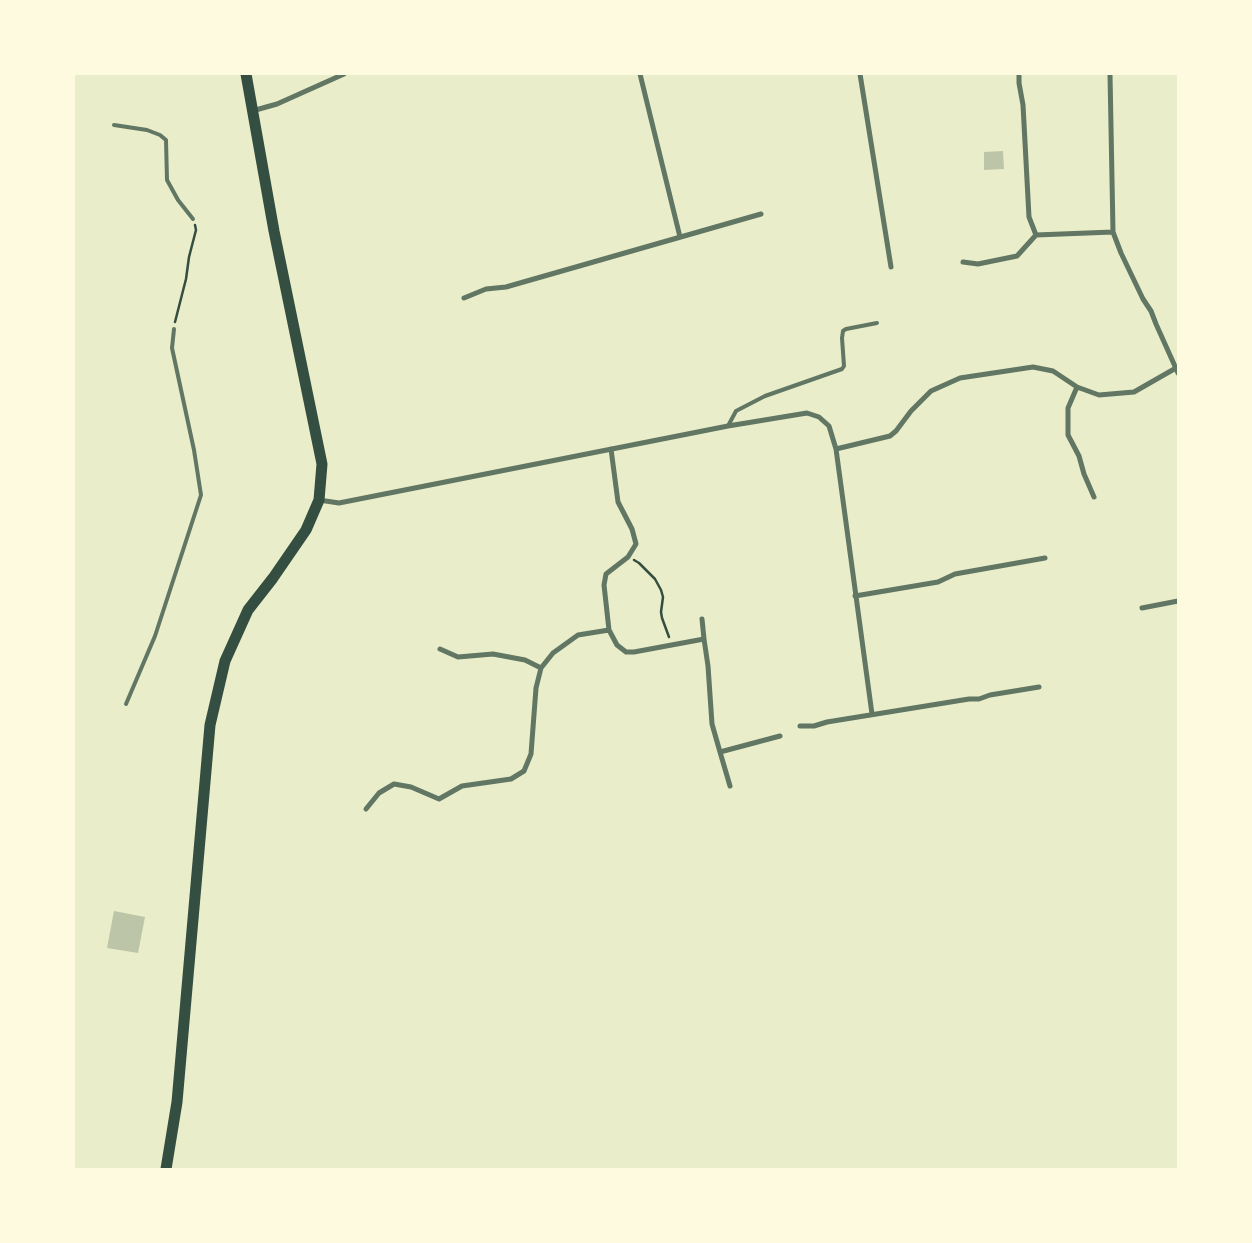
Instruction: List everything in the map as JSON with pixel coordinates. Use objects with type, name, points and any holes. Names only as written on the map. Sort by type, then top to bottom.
[{"type":"main road","points":[[166,1169],[176,1102],[210,725],[225,661],[248,610],[306,530],[319,500],[322,464],[274,231],[246,74]]},
{"type":"street","points":[[252,111],[277,104],[344,74]]},
{"type":"street","points":[[640,74],[680,237]]},
{"type":"street","points":[[860,74],[891,267]]},
{"type":"street","points":[[1020,74],[1019,83],[1023,105],[1029,217],[1036,235]]},
{"type":"street","points":[[836,449],[890,436],[911,411],[931,392],[960,378],[1033,367],[1053,371],[1078,387],[1099,395],[1134,392],[1177,370],[1151,311],[1143,299],[1121,253],[1113,232],[1110,74]]},
{"type":"street","points":[[464,298],[486,289],[506,287],[761,214]]},
{"type":"street","points":[[963,262],[978,264],[1017,256],[1036,235],[1113,232]]},
{"type":"street","points":[[1078,387],[1068,408],[1068,436],[1079,456],[1094,497]]},
{"type":"street","points":[[319,500],[339,503],[728,426],[807,413],[819,417],[829,426],[836,449],[872,714]]},
{"type":"street","points":[[611,449],[618,502],[632,529],[636,544],[628,557],[606,574],[604,585],[609,630],[617,645],[626,652],[704,639]]},
{"type":"street","points":[[855,596],[938,582],[954,574],[1045,558]]},
{"type":"street","points":[[1142,608],[1178,601]]},
{"type":"street","points":[[702,619],[708,666],[712,724],[730,786]]},
{"type":"street","points":[[366,809],[379,793],[394,784],[411,786],[440,798],[462,786],[511,779],[524,771],[532,754],[536,688],[541,668],[553,653],[578,635],[609,630]]},
{"type":"street","points":[[440,649],[458,658],[493,654],[525,660],[541,668]]},
{"type":"street","points":[[800,726],[814,726],[872,714],[979,699],[990,695],[1039,687]]},
{"type":"street","points":[[720,752],[780,736]]},
{"type":"lane","points":[[114,124],[147,130],[160,135],[166,140],[167,180],[178,200],[193,219]]},
{"type":"lane","points":[[728,426],[736,410],[765,396],[842,368],[844,366],[843,331],[846,328],[877,323]]},
{"type":"lane","points":[[126,704],[155,636],[201,495],[194,450],[172,348],[174,329]]},
{"type":"path","points":[[174,329],[186,279],[190,249],[196,230],[193,219]]},
{"type":"path","points":[[628,557],[639,563],[655,579],[661,590],[663,597],[662,618],[672,644]]},
{"type":"building","points":[[1003,151],[1004,169],[984,170],[984,152]]},
{"type":"building","points":[[114,911],[145,917],[138,953],[107,948]]}]
